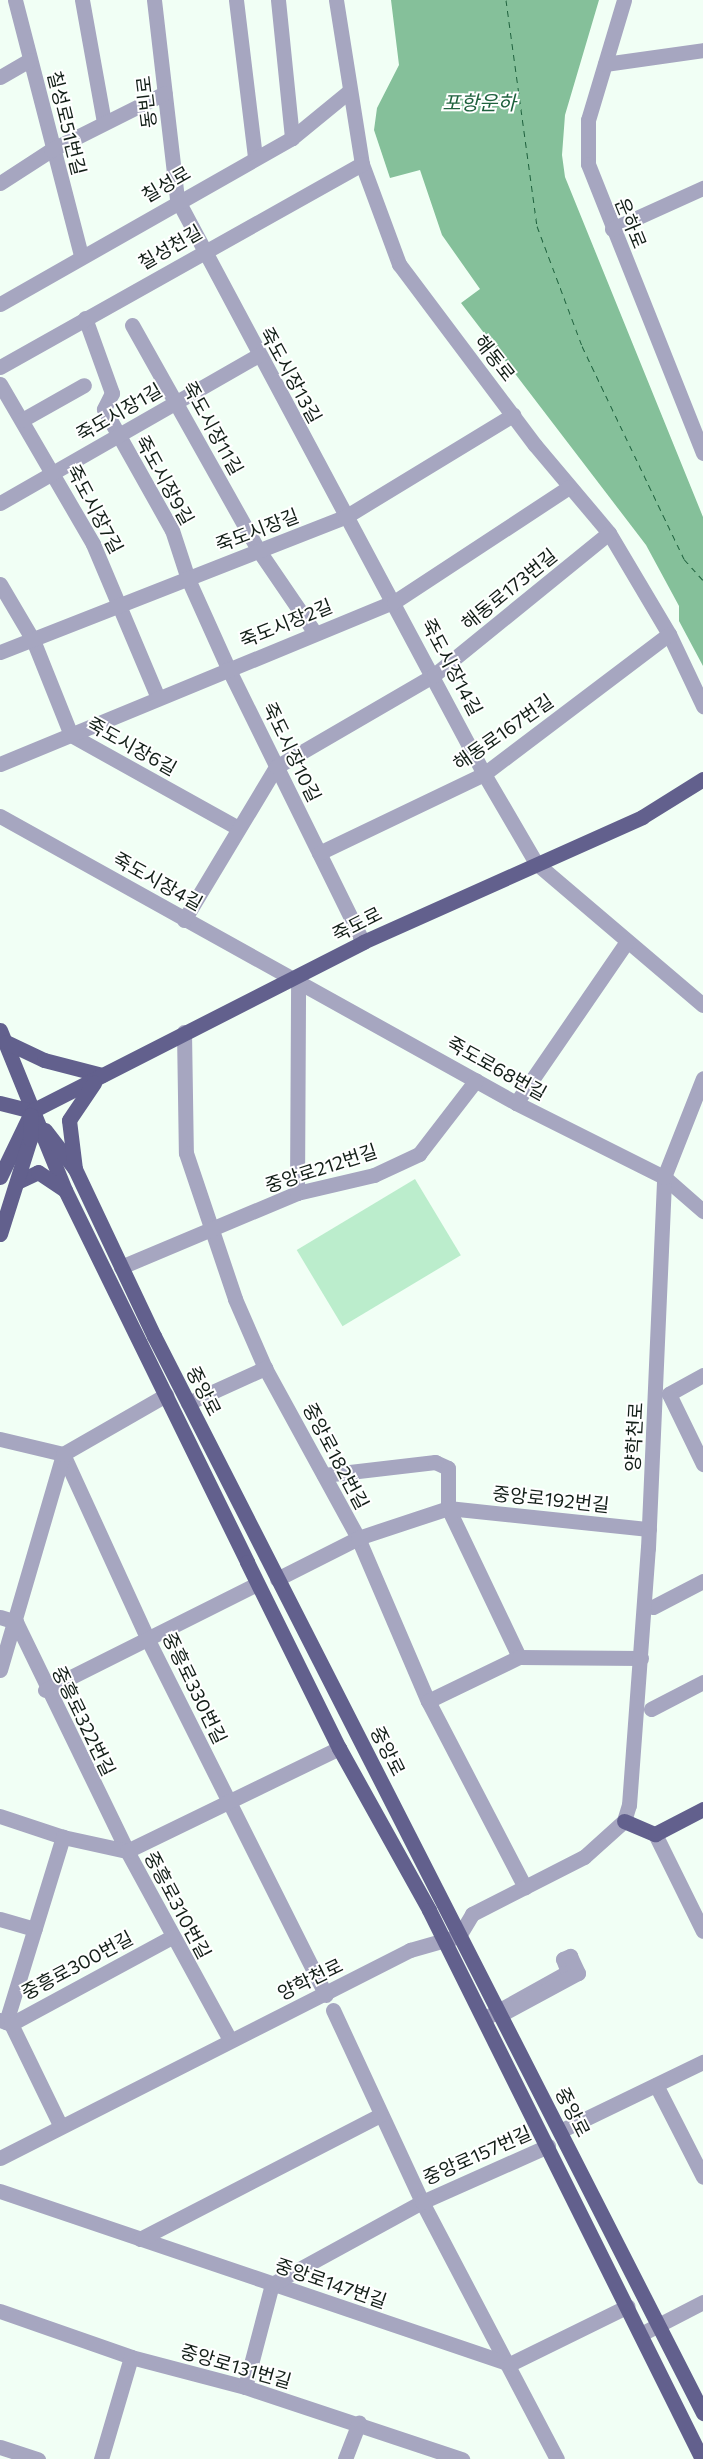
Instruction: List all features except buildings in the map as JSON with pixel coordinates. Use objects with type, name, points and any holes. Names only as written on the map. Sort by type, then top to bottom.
[{"type":"main road","name":"죽도로","points":[[32,1111],[184,1032],[298,978],[363,942],[642,817],[703,779]]},
{"type":"main road","points":[[3,1036],[44,1060],[102,1075],[80,1098],[69,1120],[76,1169]]},
{"type":"main road","name":"중앙로","points":[[3,1036],[65,1190],[258,1584],[339,1748],[445,1942],[628,2306],[702,2459]]},
{"type":"main road","name":"중앙로","points":[[0,1058],[32,1111],[76,1169],[121,1267],[188,1403],[703,2413]]},
{"type":"main road","points":[[0,1093],[32,1111]]},
{"type":"main road","points":[[0,1103],[32,1111]]},
{"type":"main road","points":[[0,1177],[32,1111]]},
{"type":"main road","points":[[0,1234],[30,1139],[32,1111]]},
{"type":"main road","points":[[17,1182],[38,1172],[65,1190]]},
{"type":"main road","points":[[624,1821],[655,1834],[703,1809]]},
{"type":"street","name":"칠성로51번길","points":[[15,0],[51,150],[81,256]]},
{"type":"street","points":[[82,0],[104,122]]},
{"type":"street","name":"동빈로","points":[[154,0],[177,200],[202,252]]},
{"type":"street","points":[[236,0],[255,157]]},
{"type":"street","points":[[278,0],[292,138]]},
{"type":"street","name":"해동로","points":[[336,0],[347,93],[362,164],[399,264],[513,415],[609,533],[668,634],[703,706]]},
{"type":"street","name":"운하로","points":[[624,0],[588,120],[586,150],[612,229],[697,418],[703,453]]},
{"type":"street","points":[[604,64],[703,50]]},
{"type":"street","points":[[0,77],[30,60]]},
{"type":"street","points":[[0,183],[51,150],[165,93]]},
{"type":"street","name":"칠성로","points":[[0,304],[177,200],[292,138],[347,93]]},
{"type":"street","name":"칠성천길","points":[[0,367],[202,252],[362,164]]},
{"type":"street","points":[[612,229],[703,188]]},
{"type":"street","name":"죽도시장13길","points":[[202,252],[345,517]]},
{"type":"street","name":"죽도시장9길","points":[[85,318],[112,393],[104,409],[172,530],[188,579]]},
{"type":"street","name":"죽도시장11길","points":[[132,325],[259,551],[316,633]]},
{"type":"street","name":"죽도시장1길","points":[[0,503],[258,356]]},
{"type":"street","name":"죽도시장7길","points":[[0,384],[54,472],[94,544],[158,698]]},
{"type":"street","points":[[22,420],[84,385]]},
{"type":"street","name":"죽도시장길","points":[[0,652],[345,517],[513,415]]},
{"type":"street","name":"죽도시장2길","points":[[0,764],[228,668],[394,602],[569,486]]},
{"type":"street","name":"죽도시장14길","points":[[345,517],[394,602],[484,774],[536,863],[626,943],[703,1005]]},
{"type":"street","name":"해동로173번길","points":[[276,767],[434,676],[609,533]]},
{"type":"street","name":"죽도시장10길","points":[[188,579],[228,668],[363,942]]},
{"type":"street","name":"죽도시장6길","points":[[0,584],[32,640],[71,735],[238,828]]},
{"type":"street","name":"해동로167번길","points":[[319,852],[484,774],[668,634]]},
{"type":"street","points":[[184,920],[276,767]]},
{"type":"street","name":"죽도시장4길","points":[[0,816],[184,920],[298,978]]},
{"type":"street","points":[[516,1104],[626,943]]},
{"type":"street","points":[[297,1193],[298,978]]},
{"type":"street","name":"죽도로68번길","points":[[298,978],[516,1104],[664,1176],[676,1189],[703,1211]]},
{"type":"street","name":"중앙로182번길","points":[[184,1032],[186,1153],[209,1231],[265,1368],[358,1538],[428,1701],[525,1887]]},
{"type":"street","name":"양학천로","points":[[624,1821],[629,1805],[649,1529],[664,1176],[703,1078]]},
{"type":"street","name":"중앙로212번길","points":[[121,1267],[297,1193],[374,1175],[419,1154],[476,1080]]},
{"type":"street","points":[[188,1403],[265,1368]]},
{"type":"street","name":"양학천로","points":[[703,1375],[669,1394],[703,1464]]},
{"type":"street","points":[[0,1439],[63,1454],[166,1395]]},
{"type":"street","points":[[0,1670],[16,1622],[63,1454]]},
{"type":"street","name":"중흥로330번길","points":[[63,1454],[148,1640],[326,1995]]},
{"type":"street","points":[[324,1475],[435,1462],[448,1468],[448,1508],[519,1657]]},
{"type":"street","name":"중앙로192번길","points":[[277,1579],[358,1538],[448,1508],[649,1529]]},
{"type":"street","points":[[653,1607],[703,1580]]},
{"type":"street","points":[[45,1690],[258,1584]]},
{"type":"street","points":[[0,1617],[16,1622]]},
{"type":"street","name":"중흥로322번길","points":[[16,1622],[45,1690],[127,1851]]},
{"type":"street","points":[[428,1701],[519,1657],[641,1658]]},
{"type":"street","points":[[651,1709],[703,1682]]},
{"type":"street","points":[[127,1851],[339,1748]]},
{"type":"street","name":"중흥로310번길","points":[[0,1816],[63,1837],[127,1851],[172,1937],[230,2040]]},
{"type":"street","points":[[459,1936],[472,1914],[584,1857],[624,1821]]},
{"type":"street","points":[[655,1834],[703,1931]]},
{"type":"street","points":[[61,2127],[4,2022],[63,1837]]},
{"type":"street","points":[[0,1919],[35,1928]]},
{"type":"street","name":"양학천로","points":[[0,2158],[230,2040],[326,1995],[410,1950],[445,1942],[459,1936]]},
{"type":"street","name":"중흥로300번길","points":[[4,2022],[172,1937]]},
{"type":"street","points":[[484,2020],[498,2012],[568,1972],[563,1959],[570,1956],[578,1973],[498,2012]]},
{"type":"street","name":"양학천로","points":[[333,2010],[380,2114]]},
{"type":"street","points":[[560,2131],[703,2062]]},
{"type":"street","points":[[656,2085],[703,2178]]},
{"type":"street","points":[[140,2239],[380,2114]]},
{"type":"street","name":"중앙로157번길","points":[[380,2114],[438,2233],[510,2364]]},
{"type":"street","name":"중앙로157번길","points":[[272,2284],[422,2202],[548,2146]]},
{"type":"street","name":"중앙로147번길","points":[[0,2191],[510,2364]]},
{"type":"street","points":[[245,2387],[272,2284]]},
{"type":"street","points":[[641,2334],[703,2302]]},
{"type":"street","points":[[557,2459],[510,2364],[628,2306]]},
{"type":"street","name":"중앙로131번길","points":[[0,2311],[131,2358],[245,2387],[359,2423],[462,2459]]},
{"type":"street","points":[[102,2459],[131,2358]]},
{"type":"street","points":[[345,2459],[359,2423]]},
{"type":"street","points":[[0,2447],[38,2459]]},
{"type":"shaded area","points":[[415,1179],[461,1255],[343,1326],[297,1250]]},
{"type":"water","name":"포항운하","points":[[391,0],[599,0],[565,115],[562,155],[565,177],[703,517],[703,666],[679,621],[679,606],[646,545],[461,303],[480,289],[442,235],[420,170],[390,178],[374,130],[377,108],[399,65]]},
{"type":"ferry route","points":[[506,0],[537,226],[582,346],[684,559],[703,580]]}]
